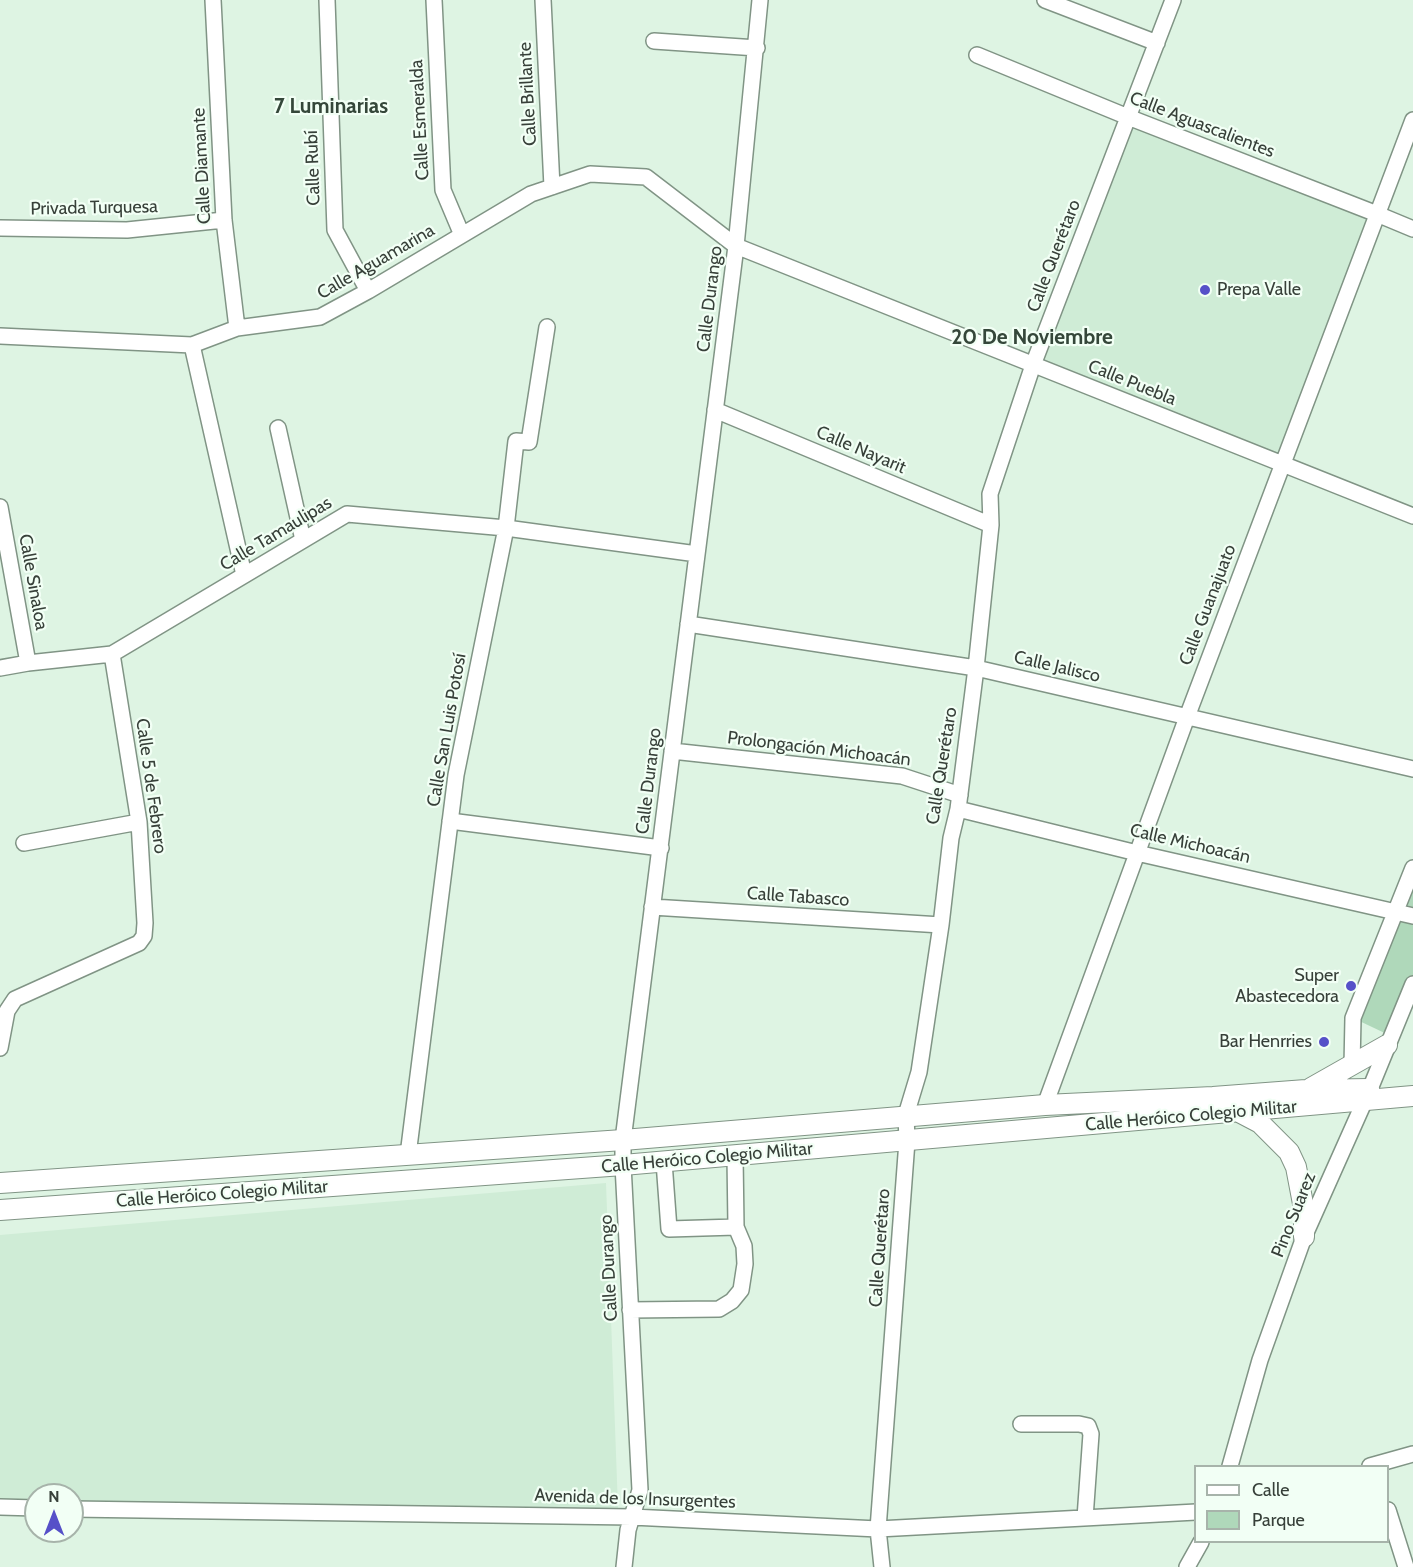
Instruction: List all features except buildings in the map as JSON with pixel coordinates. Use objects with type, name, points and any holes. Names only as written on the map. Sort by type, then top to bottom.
[{"type":"main road","points":[[1306,1090],[1387,1045]]},
{"type":"main road","name":"Calle Heróico Colegio Militar","points":[[0,1183],[623,1140],[1045,1105],[1214,1106],[1239,1112],[1367,1095],[1413,1083]]},
{"type":"main road","name":"Calle Heróico Colegio Militar","points":[[0,1210],[623,1166],[908,1141],[1214,1106],[1306,1090],[1413,1096]]},
{"type":"main road","points":[[1239,1112],[1260,1123],[1289,1152],[1296,1167],[1300,1188],[1304,1237]]},
{"type":"main road","points":[[372,1183],[373,1157]]},
{"type":"main road","points":[[173,1171],[173,1197]]},
{"type":"street","name":"Calle Diamante","points":[[213,0],[224,220],[237,328]]},
{"type":"street","name":"Calle Rubí","points":[[327,0],[335,230],[368,291]]},
{"type":"street","name":"Calle Esmeralda","points":[[434,0],[443,190],[462,235]]},
{"type":"street","name":"Calle Brillante","points":[[543,0],[552,187]]},
{"type":"street","name":"Calle Durango","points":[[624,1567],[628,1530],[640,1490],[623,1140],[736,246],[760,0]]},
{"type":"street","points":[[1045,0],[1157,43]]},
{"type":"street","name":"Calle Querétaro","points":[[882,1567],[878,1529],[908,1141],[906,1115],[919,1072],[941,925],[951,838],[959,802],[991,525],[990,494],[1033,365],[1173,0]]},
{"type":"street","points":[[654,41],[757,48]]},
{"type":"street","name":"Calle Aguascalientes","points":[[977,55],[1413,229]]},
{"type":"street","name":"Calle Guanajuato","points":[[1045,1105],[1187,717],[1413,120]]},
{"type":"street","name":"Calle Aguamarina","points":[[0,336],[192,345],[237,328],[320,317],[531,194],[590,174],[646,177],[736,246]]},
{"type":"street","name":"Privada Turquesa","points":[[0,228],[127,230],[224,220]]},
{"type":"street","name":"Calle Puebla","points":[[736,246],[1413,516]]},
{"type":"street","name":"Calle San Luis Potosí","points":[[408,1155],[456,775],[506,528],[516,441],[529,442],[547,327]]},
{"type":"street","points":[[192,345],[244,576]]},
{"type":"street","name":"Calle Nayarit","points":[[715,410],[991,525]]},
{"type":"street","points":[[278,428],[303,540]]},
{"type":"street","name":"Calle Sinaloa","points":[[0,507],[28,663]]},
{"type":"street","name":"Calle Tamaulipas","points":[[0,668],[112,654],[347,514],[506,528],[697,554]]},
{"type":"street","name":"Calle Jalisco","points":[[688,624],[976,668],[1413,770]]},
{"type":"street","name":"Calle 5 de Febrero","points":[[0,1048],[7,1011],[15,999],[140,943],[144,936],[139,822],[112,654]]},
{"type":"street","name":"Prolongación Michoacán","points":[[672,751],[902,776],[959,802]]},
{"type":"street","name":"Calle Michoacán","points":[[959,802],[1137,853],[1413,916]]},
{"type":"street","points":[[450,821],[661,848]]},
{"type":"street","points":[[24,843],[139,822]]},
{"type":"street","points":[[1352,1066],[1353,1018],[1413,868]]},
{"type":"street","name":"Calle Tabasco","points":[[652,907],[941,925]]},
{"type":"street","name":"Pino Suarez","points":[[1231,1465],[1260,1360],[1304,1237],[1387,1045],[1408,1007],[1413,984]]},
{"type":"street","points":[[630,1310],[719,1309],[732,1301],[741,1290],[746,1264],[744,1246],[736,1227],[735,1156]]},
{"type":"street","points":[[664,1162],[669,1229],[736,1227]]},
{"type":"street","points":[[1021,1424],[1088,1426],[1091,1434],[1085,1518]]},
{"type":"street","points":[[1375,1465],[1413,1454]]},
{"type":"street","points":[[0,1507],[24,1508]]},
{"type":"street","name":"Avenida de los Insurgentes","points":[[84,1509],[632,1517],[878,1529],[1194,1512]]},
{"type":"street","points":[[1389,1513],[1406,1567]]},
{"type":"street","points":[[1187,1567],[1200,1543]]},
{"type":"shaded area","name":"Prepa Valle","points":[[1128,117],[1377,214],[1282,464],[1033,365]]},
{"type":"shaded area","points":[[606,1183],[618,1508],[84,1501],[84,1483],[24,1483],[24,1500],[0,1500],[0,1235]]},
{"type":"green space","points":[[1413,868],[1413,984],[1391,1036],[1353,1018]]},
{"type":"place","name":"Prepa Valle","points":[[1205,290]]},
{"type":"place","name":"Super Abastecedora","points":[[1351,986]]},
{"type":"place","name":"Bar Henrries","points":[[1324,1042]]},
{"type":"district","name":"7 Luminarias","points":[[331,107]]},
{"type":"district","name":"20 De Noviembre","points":[[1032,338]]}]
